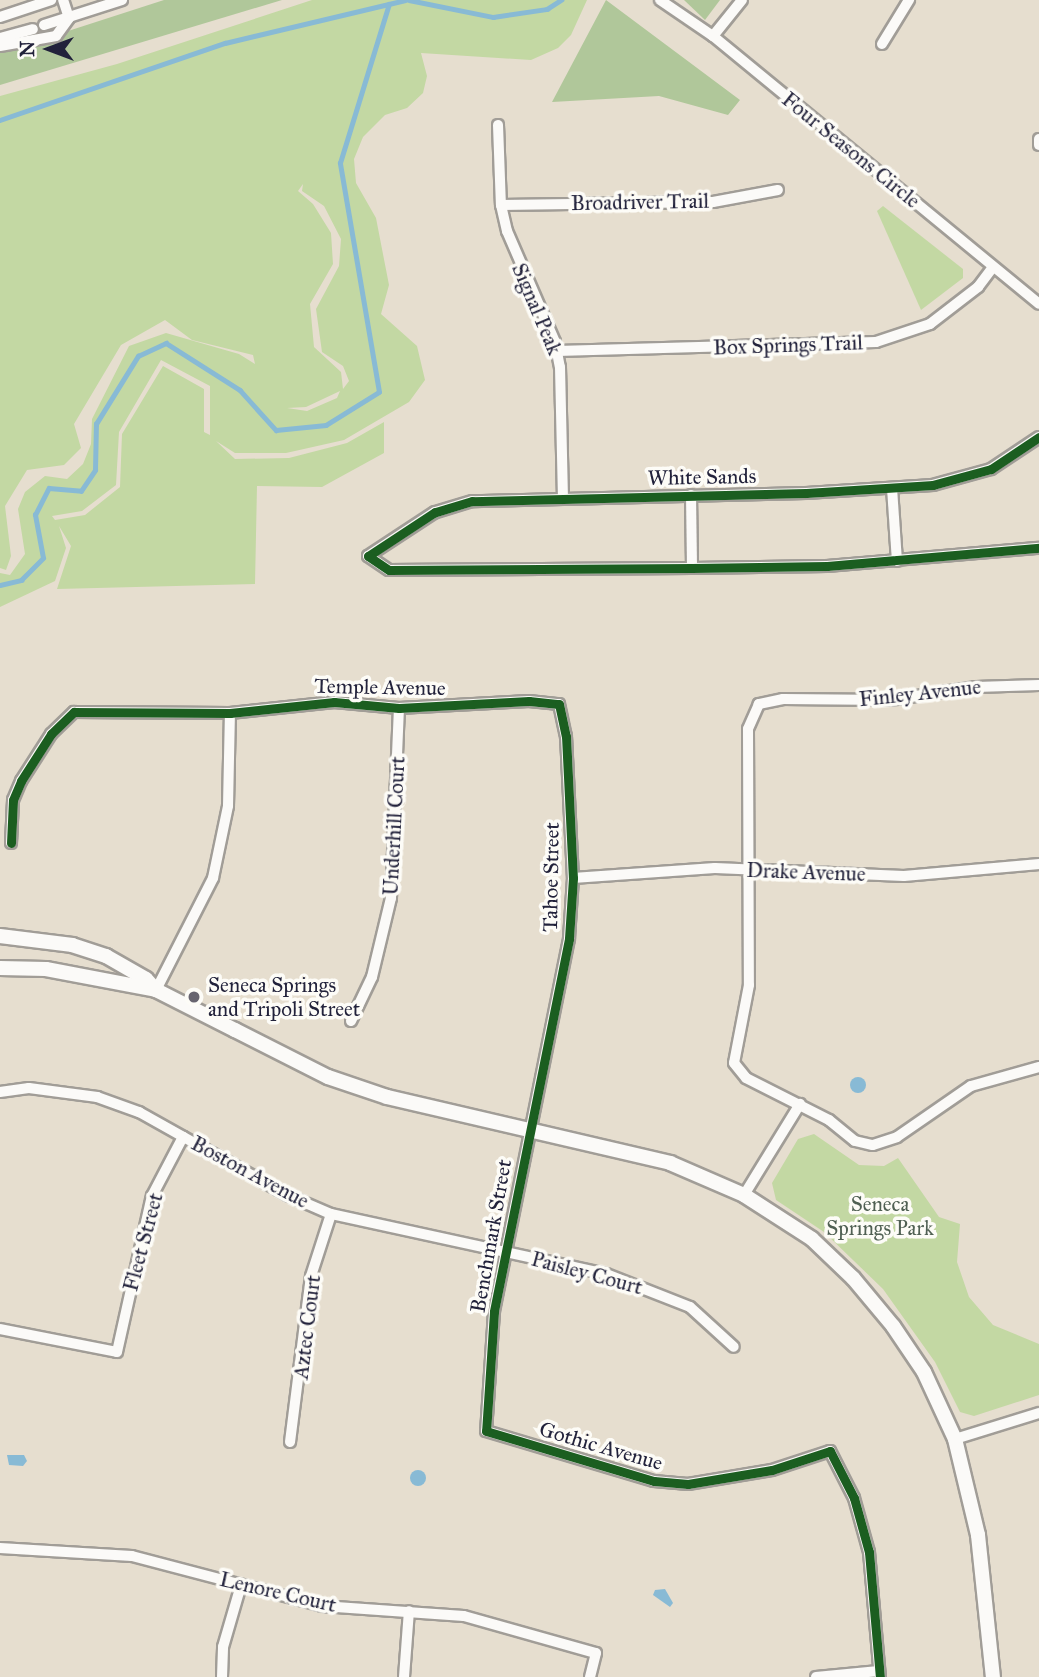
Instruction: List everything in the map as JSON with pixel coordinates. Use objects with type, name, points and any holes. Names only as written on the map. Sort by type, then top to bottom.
[{"type":"street","points":[[2,40],[0,18],[51,0]]},
{"type":"street","points":[[63,0],[69,18]]},
{"type":"street","points":[[2,40],[122,0]]},
{"type":"street","name":"Four Seasons Circle","points":[[660,0],[713,36],[1039,304]]},
{"type":"street","points":[[713,36],[742,0]]},
{"type":"street","points":[[882,44],[909,0]]},
{"type":"street","points":[[2,40],[56,36],[69,18]]},
{"type":"street","name":"Signal Peak","points":[[498,125],[501,205],[513,253],[557,351],[563,496]]},
{"type":"street","name":"Broadriver Trail","points":[[501,205],[713,202],[778,190]]},
{"type":"street","name":"Box Springs Trail","points":[[557,351],[876,342],[930,324],[978,287],[993,267]]},
{"type":"street","name":"White Sands","points":[[692,568],[389,570],[368,556],[422,520],[453,506],[499,498],[892,488],[974,476],[1007,460],[1039,437]]},
{"type":"street","points":[[892,488],[897,561]]},
{"type":"street","points":[[691,495],[692,568],[897,561],[1039,548]]},
{"type":"street","name":"Finley Avenue","points":[[747,869],[748,729],[760,704],[783,699],[890,700],[976,687],[1039,685]]},
{"type":"street","name":"Temple Avenue","points":[[11,843],[13,800],[21,781],[51,734],[74,712],[230,713],[306,703],[399,708],[528,701],[559,704]]},
{"type":"street","name":"Tahoe Street","points":[[528,1131],[569,939],[573,878],[566,736],[559,704]]},
{"type":"street","name":"Underhill Court","points":[[351,1021],[372,977],[391,898],[399,708]]},
{"type":"street","points":[[156,990],[213,878],[228,806],[230,713]]},
{"type":"street","name":"Drake Avenue","points":[[573,878],[683,868],[904,876],[1039,864]]},
{"type":"street","points":[[747,869],[749,985],[734,1063],[746,1078],[800,1104],[855,1141],[873,1144],[897,1138],[971,1086],[1039,1067]]},
{"type":"street","points":[[0,936],[72,945],[106,956],[146,979],[156,990]]},
{"type":"street","points":[[0,968],[46,969],[156,990],[328,1077],[439,1112],[670,1163],[744,1195],[811,1239],[853,1278],[924,1372],[955,1439],[978,1535],[993,1677]]},
{"type":"street","name":"Boston Avenue","points":[[0,1092],[29,1088],[97,1097],[139,1112],[287,1195],[331,1214],[504,1253]]},
{"type":"street","points":[[744,1195],[800,1104]]},
{"type":"street","name":"Benchmark Street","points":[[486,1431],[494,1312],[528,1131]]},
{"type":"street","name":"Fleet Street","points":[[0,1329],[117,1352],[152,1196],[183,1137]]},
{"type":"street","name":"Aztec Court","points":[[290,1442],[311,1276],[331,1214]]},
{"type":"street","name":"Paisley Court","points":[[504,1253],[606,1274],[660,1293],[690,1307],[734,1347]]},
{"type":"street","points":[[955,1439],[1039,1413]]},
{"type":"street","name":"Gothic Avenue","points":[[486,1431],[654,1481],[688,1484],[760,1473],[830,1451],[854,1498],[869,1552],[879,1674]]},
{"type":"street","name":"Lenore Court","points":[[0,1548],[132,1556],[322,1605],[464,1616],[596,1653],[590,1677]]},
{"type":"street","points":[[222,1677],[223,1647],[241,1585]]},
{"type":"street","points":[[404,1677],[409,1611]]},
{"type":"street","points":[[816,1677],[879,1674]]},
{"type":"green space","points":[[164,0],[282,0],[0,85],[0,53]]},
{"type":"green space","points":[[312,0],[587,0],[571,35],[558,48],[531,60],[421,53],[427,76],[423,93],[407,108],[385,115],[363,137],[354,159],[356,183],[376,218],[389,285],[381,314],[417,346],[425,380],[409,402],[344,440],[286,453],[235,453],[216,441],[235,459],[289,458],[347,443],[384,422],[384,453],[322,487],[257,486],[255,584],[57,589],[71,546],[59,526],[66,548],[55,581],[0,607],[0,573],[10,575],[25,554],[18,509],[25,492],[45,476],[67,479],[83,464],[91,444],[92,419],[129,346],[166,333],[239,354],[255,364],[253,355],[192,340],[165,320],[121,345],[74,424],[81,448],[64,465],[27,470],[5,506],[11,556],[6,570],[0,568],[0,96],[117,64]],"holes":[[[303,184],[302,191],[324,206],[341,239],[339,266],[316,309],[322,352],[343,366],[349,381],[343,389],[341,372],[314,347],[310,304],[333,264],[331,233],[313,204],[298,191]],[[161,360],[210,386],[210,435],[204,432],[204,389],[163,366],[122,434],[120,487],[85,515],[55,520],[52,516],[82,511],[116,485],[119,432]],[[340,391],[337,398],[307,411],[287,408],[306,407]]]},
{"type":"green space","points":[[606,0],[740,100],[728,115],[659,96],[552,102]]},
{"type":"green space","points":[[684,0],[720,0],[705,20]]},
{"type":"green space","points":[[883,206],[963,269],[963,278],[921,310],[877,211]]},
{"type":"green space","name":"Seneca Springs Park","points":[[814,1134],[859,1165],[884,1166],[898,1158],[939,1217],[960,1224],[957,1262],[969,1297],[993,1325],[1039,1344],[1039,1395],[974,1416],[960,1412],[935,1362],[883,1289],[824,1232],[776,1200],[772,1183],[798,1139]]},
{"type":"water","points":[[858,1077],[866,1085],[858,1093],[850,1085]]},
{"type":"water","points":[[7,1455],[24,1455],[27,1461],[23,1466],[9,1465]]},
{"type":"water","points":[[418,1470],[426,1478],[418,1486],[410,1478]]},
{"type":"water","points":[[665,1589],[673,1603],[670,1607],[653,1595],[655,1590]]},
{"type":"waterway","points":[[0,120],[225,43],[405,0]]},
{"type":"waterway","points":[[409,0],[493,17],[547,9],[561,0]]},
{"type":"waterway","points":[[0,585],[21,580],[43,558],[35,515],[49,488],[81,491],[95,470],[96,424],[138,356],[166,343],[240,390],[276,430],[326,425],[379,392],[340,163],[389,4]]},
{"type":"cycle path","points":[[1039,437],[991,469],[933,485],[806,493],[472,501],[435,512],[368,556],[389,570],[692,568],[827,566],[1039,548]]},
{"type":"cycle path","points":[[11,843],[13,800],[21,781],[51,734],[74,712],[230,713],[334,702],[399,708],[529,701],[559,704],[566,736],[573,878],[569,939],[494,1312],[486,1431],[654,1481],[688,1484],[772,1470],[830,1451],[854,1498],[869,1552],[880,1677]]},
{"type":"place","name":"Seneca Springs and Tripoli Street","points":[[194,997]]}]
